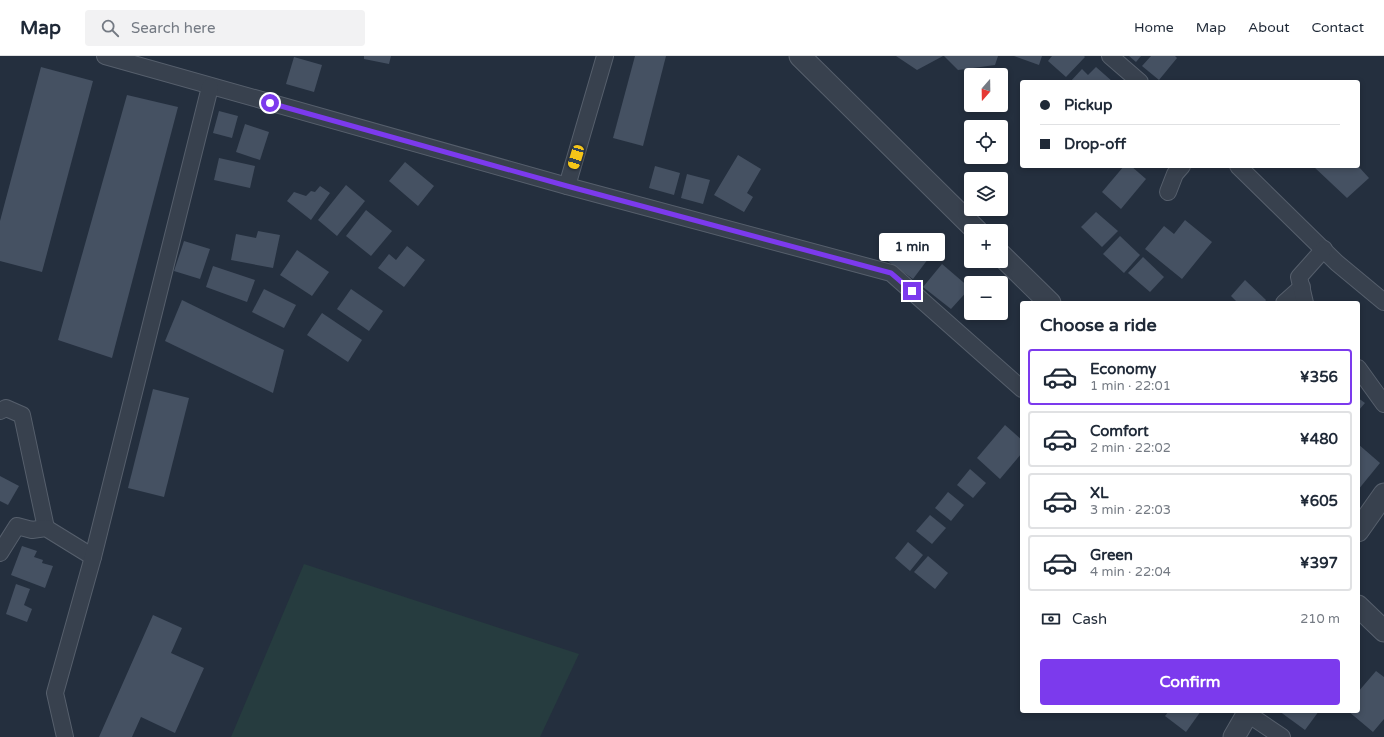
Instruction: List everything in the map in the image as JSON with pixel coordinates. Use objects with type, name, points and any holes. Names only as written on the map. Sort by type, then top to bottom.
[{"type":"street","points":[[105,56],[210,87],[567,186],[891,273],[1020,387]]},
{"type":"street","points":[[567,186],[605,56]]},
{"type":"street","points":[[800,56],[970,224]]},
{"type":"street","points":[[1110,56],[1138,80]]},
{"type":"street","points":[[65,737],[55,693],[92,557],[210,87]]},
{"type":"street","points":[[1168,192],[1175,174],[1180,168]]},
{"type":"street","points":[[1240,168],[1337,263],[1384,302]]},
{"type":"street","points":[[1305,301],[1299,277],[1324,249]]},
{"type":"street","points":[[1008,262],[1048,301]]},
{"type":"street","points":[[1286,301],[1302,287]]},
{"type":"street","points":[[1360,371],[1384,404]]},
{"type":"street","points":[[0,410],[6,408],[22,415],[46,528]]},
{"type":"street","points":[[1360,528],[1384,494]]},
{"type":"street","points":[[0,553],[17,526],[32,530],[46,528],[92,557]]},
{"type":"street","points":[[1360,608],[1384,631]]},
{"type":"street","points":[[1234,737],[1247,713]]},
{"type":"street","points":[[1249,713],[1282,737]]},
{"type":"green space","points":[[304,564],[579,654],[540,737],[231,737]]},
{"type":"building","points":[[364,56],[391,56],[389,64],[364,59]]},
{"type":"building","points":[[635,56],[666,56],[643,146],[613,138]]},
{"type":"building","points":[[896,56],[943,56],[917,70]]},
{"type":"building","points":[[944,56],[998,56],[995,65],[958,70]]},
{"type":"building","points":[[1014,56],[1042,56],[1039,65]]},
{"type":"building","points":[[1052,56],[1085,57],[1066,77],[1048,61]]},
{"type":"building","points":[[1129,56],[1141,56],[1136,62]]},
{"type":"building","points":[[1151,56],[1175,56],[1177,58],[1159,80],[1142,66]]},
{"type":"building","points":[[294,57],[322,65],[314,92],[286,84]]},
{"type":"building","points":[[41,67],[93,81],[42,272],[0,261],[0,221]]},
{"type":"building","points":[[1096,67],[1111,80],[1072,80],[1082,69],[1088,75]]},
{"type":"building","points":[[127,95],[178,107],[112,358],[58,340]]},
{"type":"building","points":[[219,111],[238,116],[232,138],[213,133]]},
{"type":"building","points":[[245,124],[269,132],[260,160],[236,152]]},
{"type":"building","points":[[738,155],[761,169],[747,193],[753,197],[744,212],[714,195]]},
{"type":"building","points":[[219,158],[255,166],[250,188],[214,180]]},
{"type":"building","points":[[405,162],[434,186],[418,206],[389,181]]},
{"type":"building","points":[[655,166],[680,173],[674,195],[649,188]]},
{"type":"building","points":[[1122,168],[1133,168],[1146,179],[1121,209],[1102,192]]},
{"type":"building","points":[[1315,168],[1360,168],[1369,178],[1347,198]]},
{"type":"building","points":[[687,174],[710,180],[703,204],[681,198]]},
{"type":"building","points":[[346,185],[365,201],[337,236],[318,220]]},
{"type":"building","points":[[320,186],[330,193],[311,220],[287,201],[294,192],[306,196],[311,191],[315,192]]},
{"type":"building","points":[[366,210],[392,231],[371,256],[346,236]]},
{"type":"building","points":[[1096,212],[1118,231],[1102,247],[1081,227]]},
{"type":"building","points":[[1185,220],[1212,242],[1182,279],[1145,249],[1164,226],[1174,234]]},
{"type":"building","points":[[258,231],[280,235],[273,268],[231,260],[236,234],[256,238]]},
{"type":"building","points":[[899,233],[931,255],[913,279],[879,255]]},
{"type":"building","points":[[1120,236],[1140,255],[1124,273],[1103,254]]},
{"type":"building","points":[[184,241],[210,249],[200,279],[174,271]]},
{"type":"building","points":[[407,246],[425,260],[404,287],[378,268],[389,254],[396,260]]},
{"type":"building","points":[[297,250],[329,272],[312,296],[280,275]]},
{"type":"building","points":[[1143,257],[1164,277],[1150,292],[1128,273]]},
{"type":"building","points":[[942,264],[964,283],[964,295],[951,309],[923,287]]},
{"type":"building","points":[[213,266],[255,280],[247,302],[206,287]]},
{"type":"building","points":[[1245,280],[1266,300],[1236,301],[1231,296]]},
{"type":"building","points":[[264,289],[296,305],[284,328],[252,312]]},
{"type":"building","points":[[351,289],[383,311],[369,331],[337,309]]},
{"type":"building","points":[[182,300],[284,350],[273,393],[165,341]]},
{"type":"building","points":[[322,313],[362,340],[348,362],[307,335]]},
{"type":"building","points":[[153,389],[189,398],[164,497],[128,488]]},
{"type":"building","points":[[1360,399],[1365,403],[1360,409]]},
{"type":"building","points":[[1005,425],[1020,438],[1020,455],[1000,479],[977,458]]},
{"type":"building","points":[[1360,446],[1380,463],[1360,488]]},
{"type":"building","points":[[970,469],[986,483],[973,498],[957,485]]},
{"type":"building","points":[[0,476],[19,486],[8,505],[0,501]]},
{"type":"building","points":[[948,492],[964,505],[951,521],[935,508]]},
{"type":"building","points":[[930,515],[946,528],[932,544],[916,531]]},
{"type":"building","points":[[908,542],[923,555],[910,571],[895,558]]},
{"type":"building","points":[[22,546],[37,551],[34,557],[43,560],[42,563],[53,566],[45,588],[11,575]]},
{"type":"building","points":[[928,556],[948,573],[935,589],[914,572]]},
{"type":"building","points":[[16,584],[30,589],[24,605],[32,609],[27,622],[6,614]]},
{"type":"building","points":[[153,615],[182,628],[171,653],[204,668],[175,733],[141,717],[132,737],[99,737]]},
{"type":"building","points":[[1376,671],[1384,677],[1384,719],[1373,732],[1350,713],[1360,713],[1360,690]]},
{"type":"building","points":[[1167,713],[1200,713],[1186,732],[1165,716]]},
{"type":"building","points":[[1282,713],[1318,713],[1305,730]]},
{"type":"route","points":[[270,103],[567,186],[891,273],[912,291]]}]
